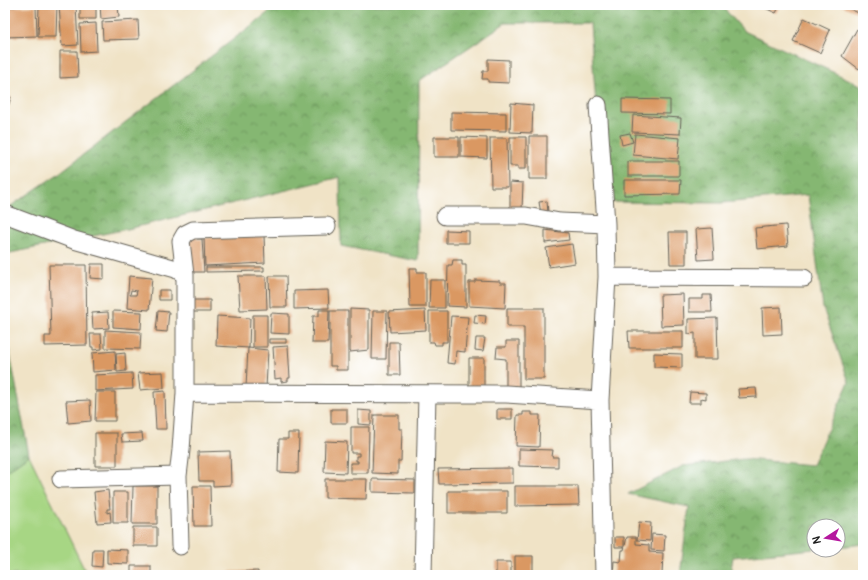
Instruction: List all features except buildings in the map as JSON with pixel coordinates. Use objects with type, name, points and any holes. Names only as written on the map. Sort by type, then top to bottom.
[{"type":"street","points":[[598,105],[606,224],[607,277],[600,400],[604,575]]},
{"type":"street","points":[[5,214],[74,240],[176,269],[185,275]]},
{"type":"street","points":[[445,216],[526,216],[560,222],[606,224]]},
{"type":"street","points":[[180,546],[178,476],[185,393],[185,275],[181,241],[186,234],[193,230],[327,226]]},
{"type":"street","points":[[607,277],[804,278]]},
{"type":"street","points":[[185,393],[506,394],[600,400]]},
{"type":"street","points":[[423,575],[427,394]]},
{"type":"street","points":[[61,479],[178,476]]},
{"type":"green space","points":[[278,5],[721,5],[744,31],[863,86],[863,544],[846,546],[846,518],[806,518],[806,550],[733,557],[730,575],[680,575],[689,507],[628,494],[683,466],[744,459],[812,465],[849,382],[823,308],[808,195],[722,203],[603,202],[590,23],[505,23],[419,81],[418,261],[341,246],[340,177],[132,228],[5,254],[5,210],[58,174]]},
{"type":"green space","points":[[5,327],[29,455],[5,472]]},
{"type":"green space","points":[[29,455],[87,575],[5,575],[5,472]]}]
